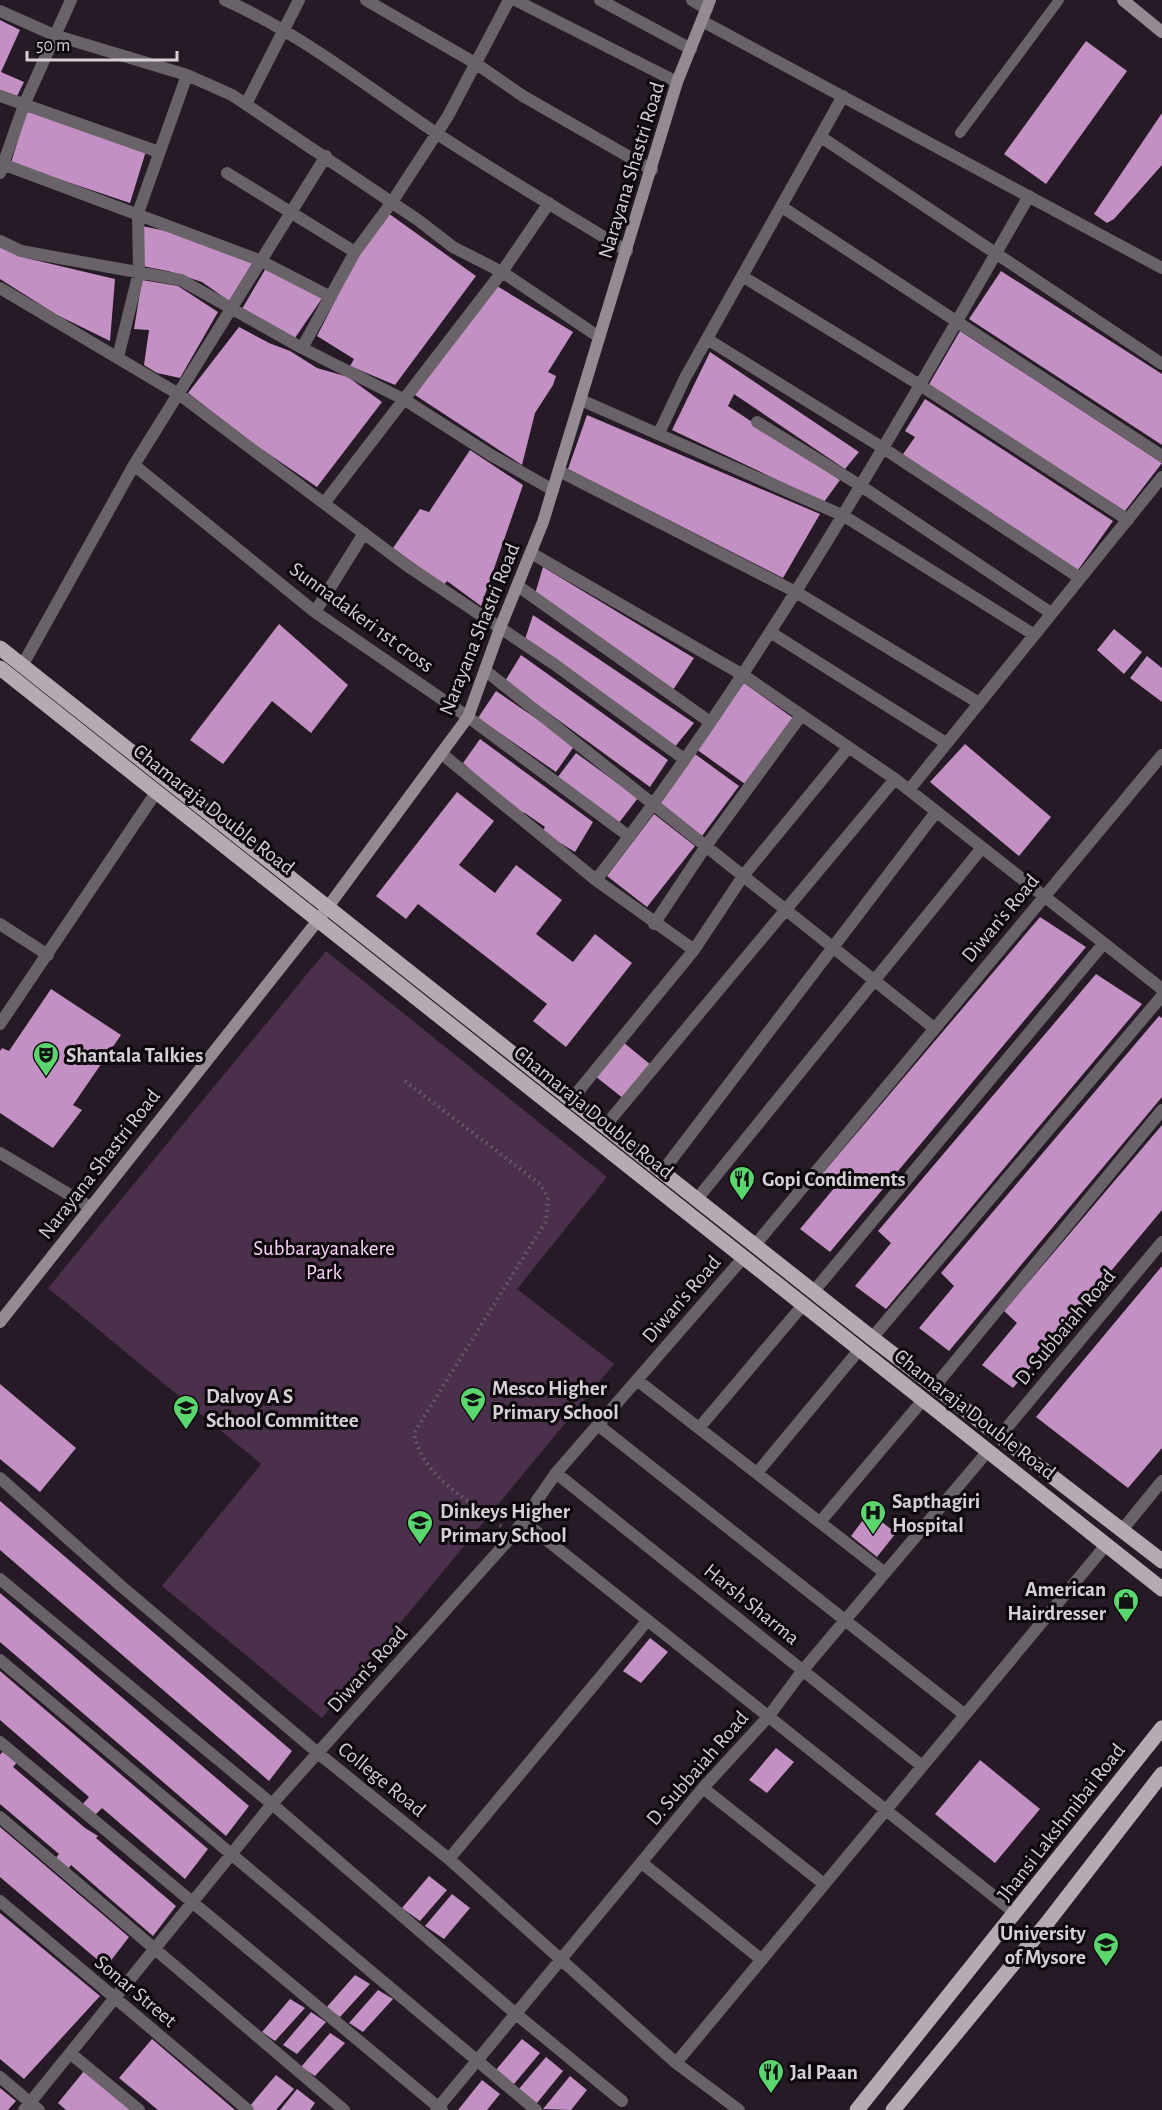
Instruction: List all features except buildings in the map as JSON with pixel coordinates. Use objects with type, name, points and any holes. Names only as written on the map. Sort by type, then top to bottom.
[{"type":"main road","name":"Chamaraja Double Road","points":[[0,648],[872,1338],[1162,1561]]},
{"type":"main road","name":"Chamaraja Double Road","points":[[0,668],[1162,1589]]},
{"type":"main road","name":"Jhansi Lakshmibai Road","points":[[857,2110],[1162,1728]]},
{"type":"main road","points":[[893,2110],[1047,1923],[1162,1774]]},
{"type":"street","points":[[71,0],[24,105],[2,167],[138,213],[259,260],[330,297]]},
{"type":"street","points":[[225,0],[285,31],[436,133],[627,251]]},
{"type":"street","points":[[246,104],[299,0]]},
{"type":"street","points":[[366,0],[475,63],[523,96],[652,170]]},
{"type":"street","points":[[302,348],[355,252],[392,202],[436,133],[508,0]]},
{"type":"street","points":[[515,0],[677,82]]},
{"type":"street","points":[[600,0],[691,49]]},
{"type":"street","points":[[692,0],[843,96],[1162,268]]},
{"type":"street","points":[[1123,0],[1162,32]]},
{"type":"street","name":"Narayana Shastri Road","points":[[0,1323],[319,919],[468,717],[500,628],[531,554],[553,490],[677,82],[706,10]]},
{"type":"street","points":[[0,11],[54,35],[187,75],[246,104],[326,156],[453,247],[502,272],[599,338]]},
{"type":"street","points":[[118,357],[139,272],[138,213],[187,75]]},
{"type":"street","points":[[0,96],[159,152]]},
{"type":"street","points":[[659,433],[707,339],[843,96]]},
{"type":"street","points":[[821,137],[1162,364]]},
{"type":"street","points":[[22,666],[134,465],[180,394],[290,210],[326,156]]},
{"type":"street","points":[[227,173],[355,252]]},
{"type":"street","points":[[596,880],[630,837],[743,675],[796,592],[844,516],[1029,196]]},
{"type":"street","points":[[325,502],[502,272],[549,203]]},
{"type":"street","points":[[782,207],[1162,456]]},
{"type":"street","points":[[0,241],[21,251],[182,279],[302,348],[405,400],[491,455],[553,490]]},
{"type":"street","points":[[742,276],[920,385],[1128,520]]},
{"type":"street","points":[[0,288],[180,394],[364,533],[554,664],[684,759]]},
{"type":"street","points":[[707,339],[883,448],[1080,578]]},
{"type":"street","points":[[581,400],[844,516],[1033,634]]},
{"type":"street","points":[[757,422],[861,486],[1051,613]]},
{"type":"street","name":"Sunnadakeri 1st cross","points":[[134,465],[315,612],[468,717],[630,837]]},
{"type":"street","points":[[559,471],[796,592],[979,703]]},
{"type":"street","points":[[909,790],[1162,477]]},
{"type":"street","points":[[315,612],[364,533]]},
{"type":"street","points":[[531,554],[743,675],[800,717],[895,779],[1042,897],[1162,989]]},
{"type":"street","points":[[518,586],[710,722]]},
{"type":"street","points":[[770,632],[946,743]]},
{"type":"street","points":[[486,671],[934,1028]]},
{"type":"street","points":[[654,924],[706,846],[800,717]]},
{"type":"street","points":[[571,1100],[694,950],[743,876],[848,748]]},
{"type":"street","points":[[441,754],[596,880],[654,924],[694,950]]},
{"type":"street","name":"Diwan's Road","points":[[754,1245],[1162,755]]},
{"type":"street","points":[[605,1126],[895,779]]},
{"type":"street","points":[[2,1020],[157,792]]},
{"type":"street","points":[[662,1172],[831,946],[936,812]]},
{"type":"street","points":[[697,1199],[981,849]]},
{"type":"street","points":[[0,924],[48,955]]},
{"type":"street","points":[[814,1291],[1104,943]]},
{"type":"street","points":[[872,1338],[1162,996]]},
{"type":"street","points":[[934,1386],[1162,1110]]},
{"type":"street","points":[[0,1153],[90,1207]]},
{"type":"street","name":"D. Subbaiah Road","points":[[999,1437],[1162,1242]]},
{"type":"street","name":"Diwan's Road","points":[[31,2108],[113,1998],[192,1901],[232,1857],[272,1804],[513,1535],[556,1473],[743,1258]]},
{"type":"street","points":[[699,1428],[803,1305]]},
{"type":"street","points":[[757,1473],[859,1350]]},
{"type":"street","points":[[637,1380],[885,1573]]},
{"type":"street","points":[[820,1522],[923,1400]]},
{"type":"street","points":[[598,1425],[965,1715]]},
{"type":"street","name":"D. Subbaiah Road","points":[[439,2109],[703,1788],[768,1717],[803,1670],[988,1451]]},
{"type":"street","name":"Harsh Sharma","points":[[556,1473],[922,1766]]},
{"type":"street","name":"College Road","points":[[0,1478],[121,1586],[318,1753],[449,1859],[563,1959],[676,2063],[740,2110]]},
{"type":"street","points":[[1122,1530],[1162,1481]]},
{"type":"street","points":[[523,1521],[1015,1913]]},
{"type":"street","points":[[676,2063],[1106,1545]]},
{"type":"street","points":[[0,1579],[272,1804],[516,2014],[622,2101]]},
{"type":"street","points":[[449,1859],[647,1621]]},
{"type":"street","points":[[0,1660],[536,2110]]},
{"type":"street","points":[[0,1742],[439,2109]]},
{"type":"street","points":[[703,1788],[824,1884]]},
{"type":"street","points":[[0,1817],[344,2110]]},
{"type":"street","points":[[642,1863],[762,1960]]},
{"type":"street","name":"Sonar Street","points":[[0,1901],[248,2110]]},
{"type":"street","points":[[70,2053],[139,2110]]},
{"type":"street","points":[[0,2077],[31,2108]]},
{"type":"lane","points":[[960,133],[1059,0]]},
{"type":"path","points":[[405,1081],[541,1185],[548,1198],[546,1221],[414,1433],[416,1447],[427,1467],[513,1535]]},
{"type":"green space","name":"Subbarayanakere Park","points":[[326,951],[607,1177],[517,1289],[614,1364],[322,1718],[162,1586],[261,1464],[48,1288]]},
{"type":"place","name":"Shantala Talkies","points":[[46,1078]]},
{"type":"place","name":"Gopi Condiments","points":[[742,1202]]},
{"type":"place","name":"Mesco Higher Primary School","points":[[473,1423]]},
{"type":"place","name":"Dalvoy A S School Committee","points":[[186,1431]]},
{"type":"place","name":"Sapthagiri Hospital","points":[[873,1536]]},
{"type":"place","name":"Dinkeys Higher Primary School","points":[[420,1546]]},
{"type":"place","name":"American Hairdresser","points":[[1126,1624]]},
{"type":"place","name":"University of Mysore","points":[[1106,1968]]},
{"type":"place","name":"Jal Paan","points":[[771,2095]]}]
